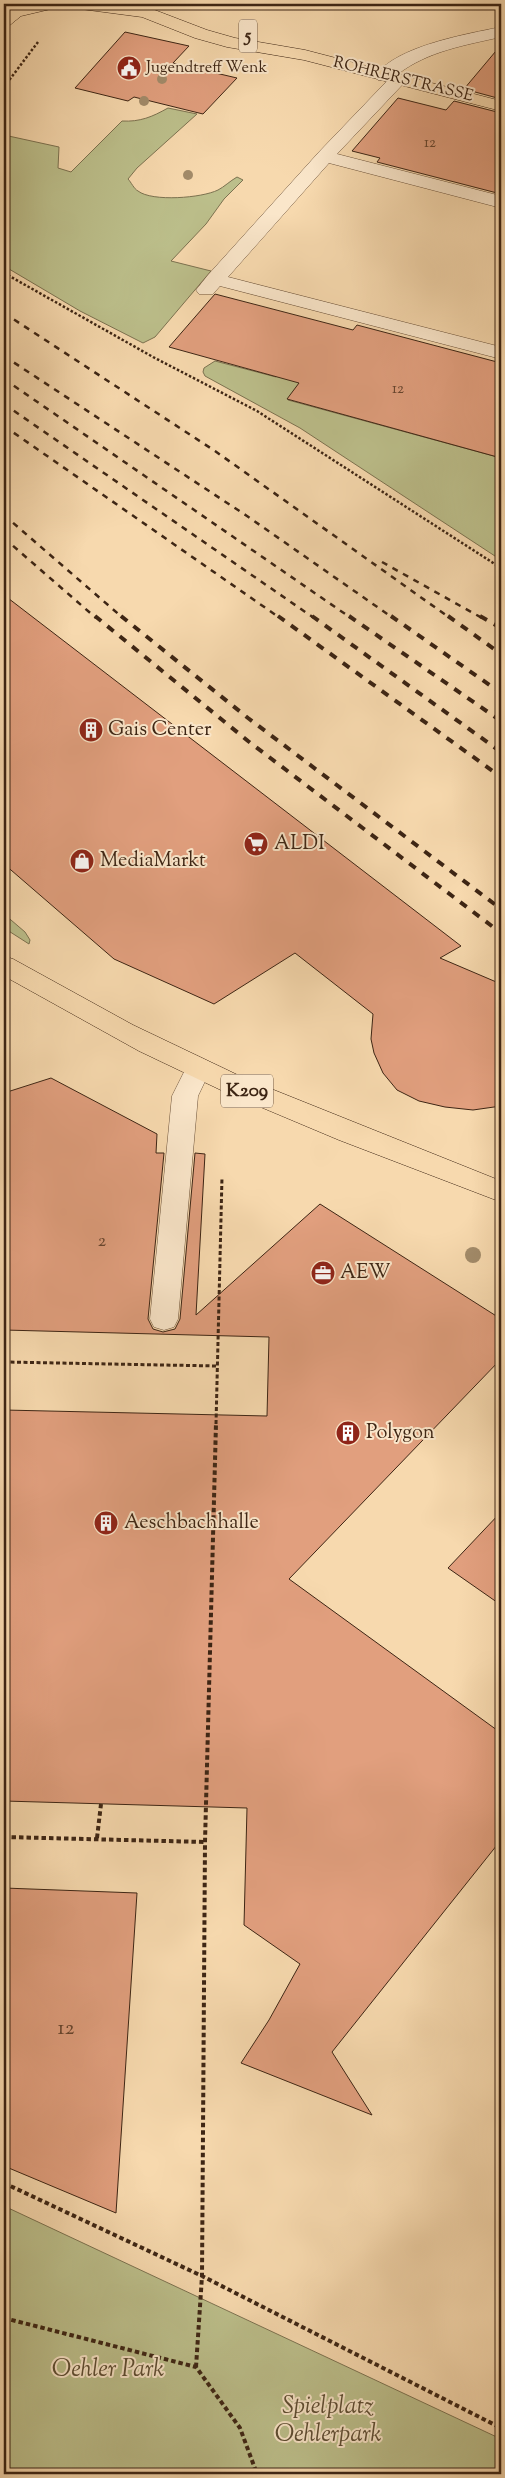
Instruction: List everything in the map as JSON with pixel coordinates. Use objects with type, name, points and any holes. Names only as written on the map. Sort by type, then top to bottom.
[{"type":"main road","points":[[4,21],[15,12],[49,4]]},
{"type":"main road","name":"5","points":[[81,4],[143,12]]},
{"type":"main road","name":"ROHRERSTRASSE","points":[[124,4],[201,34],[232,43],[305,56],[501,106]]},
{"type":"main road","name":"ROHRERSTRASSE","points":[[169,4],[199,18],[305,56]]},
{"type":"main road","name":"K209","points":[[4,965],[126,1034],[198,1069],[266,1100],[501,1192]]},
{"type":"street","points":[[501,32],[431,48],[397,64],[391,77],[325,156],[210,286],[501,353]]},
{"type":"street","points":[[325,156],[501,202]]},
{"type":"street","points":[[164,1320],[178,1153],[185,1096],[198,1069]]},
{"type":"path","points":[[4,273],[144,352],[257,411],[501,568]]},
{"type":"path","points":[[222,1170],[205,1842],[202,2276],[196,2367],[240,2428],[257,2474]]},
{"type":"path","points":[[4,1362],[217,1366]]},
{"type":"path","points":[[97,1838],[101,1804]]},
{"type":"path","points":[[4,1837],[205,1842]]},
{"type":"path","points":[[4,2183],[202,2276],[501,2428]]},
{"type":"path","points":[[4,2318],[196,2367]]},
{"type":"green space","points":[[168,108],[197,114],[137,168],[128,179],[137,190],[154,197],[189,197],[211,193],[237,177],[243,180],[224,199],[206,224],[171,261],[211,271],[155,337],[143,343],[80,311],[4,266],[4,135],[59,147],[58,168],[71,172],[122,121],[135,121],[146,118]]},
{"type":"green space","points":[[215,361],[276,377],[280,373],[302,379],[288,400],[501,458],[501,560],[300,428],[205,376],[204,368]]},
{"type":"green space","points":[[4,914],[25,932],[30,940],[29,944],[4,928]]},
{"type":"green space","name":"Oehler Park","points":[[4,2206],[501,2439],[501,2474],[4,2474]]},
{"type":"building","points":[[125,32],[189,46],[173,63],[237,78],[203,114],[134,97],[128,101],[75,88]]},
{"type":"building","points":[[501,45],[501,99],[464,89]]},
{"type":"building","points":[[398,98],[446,110],[454,101],[501,113],[501,194],[377,162],[380,158],[352,151]]},
{"type":"building","points":[[215,294],[353,330],[357,325],[501,363],[501,458],[287,399],[299,383],[169,347]]},
{"type":"building","name":"Gais Center","points":[[4,595],[461,946],[440,958],[501,984],[501,1106],[473,1110],[445,1107],[419,1101],[397,1090],[383,1073],[374,1053],[371,1039],[373,1014],[295,953],[214,1004],[114,959],[4,864]]},
{"type":"building","points":[[51,1078],[157,1134],[156,1153],[164,1153],[148,1319],[153,1329],[163,1332],[175,1329],[180,1319],[195,1153],[205,1154],[196,1315],[320,1204],[501,1319],[501,1359],[289,1579],[501,1733],[501,1840],[332,2052],[372,2115],[241,2063],[269,2020],[300,1964],[244,1925],[247,1808],[4,1801],[4,1410],[267,1416],[269,1337],[4,1330],[4,1093]]},
{"type":"building","points":[[501,1512],[501,1605],[448,1568]]},
{"type":"building","points":[[4,1888],[137,1893],[116,2213],[4,2166]]},
{"type":"railway","points":[[4,313],[215,451],[450,618]]},
{"type":"railway","points":[[4,356],[247,516],[393,618]]},
{"type":"railway","points":[[4,379],[351,618]]},
{"type":"railway","points":[[4,404],[314,618]]},
{"type":"railway","points":[[4,426],[280,618]]},
{"type":"railway","points":[[4,515],[123,618]]},
{"type":"railway","points":[[4,538],[96,618]]},
{"type":"railway","points":[[382,562],[482,618]]},
{"type":"railway","points":[[95,616],[248,741],[501,933]]},
{"type":"railway","points":[[121,616],[248,718],[501,909]]},
{"type":"railway","points":[[278,616],[501,777]]},
{"type":"railway","points":[[312,616],[501,752]]},
{"type":"railway","points":[[349,616],[501,721]]},
{"type":"railway","points":[[391,616],[501,693]]},
{"type":"railway","points":[[448,616],[501,654]]},
{"type":"railway","points":[[480,616],[501,628]]},
{"type":"place","name":"Jugendtreff Wenk","points":[[129,68]]},
{"type":"place","name":"Gais Center","points":[[91,730]]},
{"type":"place","name":"ALDI","points":[[256,844]]},
{"type":"place","name":"MediaMarkt","points":[[82,861]]},
{"type":"place","name":"AEW","points":[[323,1273]]},
{"type":"place","name":"Polygon","points":[[348,1433]]},
{"type":"place","name":"Aeschbachhalle","points":[[106,1523]]},
{"type":"park label","name":"Spielplatz Oehlerpark","points":[[328,2421]]}]
